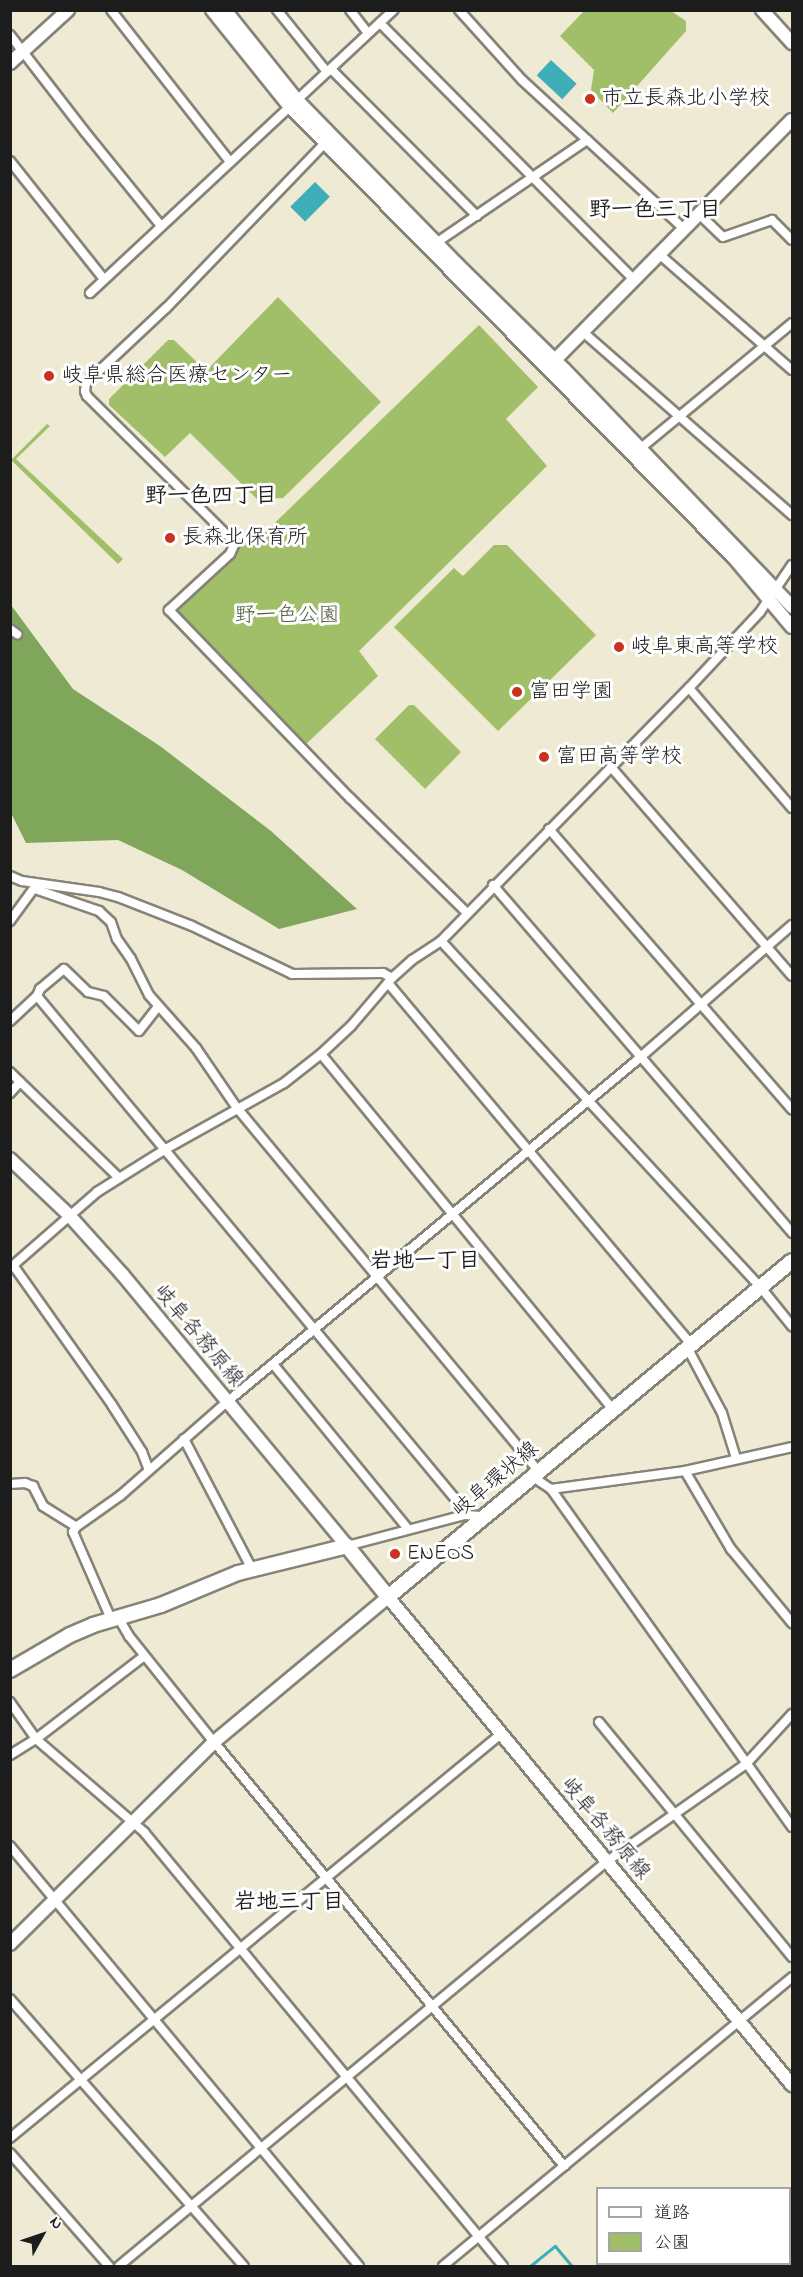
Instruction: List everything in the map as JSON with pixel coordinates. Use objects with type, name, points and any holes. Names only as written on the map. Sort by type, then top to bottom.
[{"type":"main road","name":"岐阜環状線","points":[[388,1597],[762,1289],[792,1261]]},
{"type":"main road","points":[[10,1670],[70,1635],[114,1618],[161,1605],[252,1569],[347,1546],[388,1597]]},
{"type":"street","points":[[10,63],[68,10]]},
{"type":"street","points":[[111,10],[230,162]]},
{"type":"street","points":[[212,10],[326,142],[551,364],[641,448],[777,588],[792,607]]},
{"type":"street","points":[[225,10],[294,103],[436,243],[551,364],[734,558],[792,627]]},
{"type":"street","points":[[277,10],[329,71],[477,216]]},
{"type":"street","points":[[350,10],[368,33]]},
{"type":"street","points":[[90,293],[393,10]]},
{"type":"street","points":[[459,10],[522,80],[684,229]]},
{"type":"street","points":[[762,10],[792,43]]},
{"type":"street","points":[[380,23],[634,280]]},
{"type":"street","points":[[10,35],[161,226]]},
{"type":"street","points":[[551,364],[792,120]]},
{"type":"street","points":[[436,243],[587,140]]},
{"type":"street","points":[[326,142],[165,308],[86,383],[85,391],[87,396],[235,543],[230,554],[169,610],[350,798],[467,913]]},
{"type":"street","points":[[10,161],[104,279]]},
{"type":"street","points":[[699,214],[723,237],[772,220],[792,240]]},
{"type":"street","points":[[659,254],[792,370]]},
{"type":"street","points":[[641,448],[792,323]]},
{"type":"street","points":[[583,332],[792,515]]},
{"type":"street","points":[[149,1470],[142,1452],[112,1405],[12,1267],[68,1214],[119,1178],[164,1150],[284,1083],[321,1054],[351,1026],[390,981],[412,960],[441,941],[493,885],[689,688],[770,600],[792,565]]},
{"type":"street","points":[[689,688],[792,808]]},
{"type":"street","points":[[611,767],[792,976]]},
{"type":"street","points":[[549,829],[792,1110]]},
{"type":"street","points":[[10,876],[99,911],[111,922],[117,939],[158,1007],[196,1048],[237,1108],[378,1278],[536,1475],[551,1489],[792,1827]]},
{"type":"street","points":[[493,885],[792,1233]]},
{"type":"street","points":[[10,921],[36,886]]},
{"type":"street","points":[[36,886],[99,892],[118,897],[192,926],[292,974],[383,973],[691,1347],[722,1413],[736,1458]]},
{"type":"street","points":[[564,2166],[114,1618],[73,1532],[76,1527],[121,1495],[227,1402],[640,1058],[792,925]]},
{"type":"street","points":[[441,941],[762,1289],[792,1326]]},
{"type":"street","points":[[10,1021],[37,996],[40,989],[64,969],[88,992],[104,996],[139,1031],[158,1007]]},
{"type":"street","points":[[37,996],[462,1507],[464,1515]]},
{"type":"street","points":[[321,1054],[614,1412]]},
{"type":"street","points":[[10,1072],[119,1178]]},
{"type":"street","points":[[10,1093],[20,1082]]},
{"type":"street","name":"岐阜各務原線","points":[[10,1159],[68,1214],[122,1274],[347,1546]]},
{"type":"street","points":[[273,1364],[408,1529]]},
{"type":"street","points":[[184,1439],[252,1569]]},
{"type":"street","points":[[551,1489],[685,1471],[792,1447]]},
{"type":"street","points":[[685,1471],[731,1549],[792,1623]]},
{"type":"street","points":[[10,1484],[25,1483],[33,1486],[43,1506],[76,1527]]},
{"type":"street","points":[[347,1546],[464,1515],[486,1516]]},
{"type":"street","points":[[10,1944],[214,1742],[388,1597]]},
{"type":"street","name":"岐阜各務原線","points":[[388,1597],[792,2085]]},
{"type":"street","points":[[10,1755],[36,1739],[144,1656]]},
{"type":"street","points":[[10,1702],[36,1739],[134,1821],[503,2266]]},
{"type":"street","points":[[119,2266],[606,1862],[746,1764],[792,1714]]},
{"type":"street","points":[[598,1722],[792,1957]]},
{"type":"street","points":[[10,2138],[501,1734]]},
{"type":"street","points":[[10,1846],[359,2266]]},
{"type":"street","points":[[443,2266],[792,1977]]},
{"type":"street","points":[[10,1999],[244,2266]]},
{"type":"street","points":[[10,2153],[109,2266]]},
{"type":"green space","points":[[584,11],[671,11],[686,21],[686,31],[613,113],[591,90],[594,70],[560,36]]},
{"type":"green space","points":[[278,297],[381,402],[283,498],[257,499],[190,433],[165,457],[109,405],[109,399],[168,340],[174,340],[206,371]]},
{"type":"green space","name":"野一色公園","points":[[479,325],[538,387],[506,419],[547,466],[359,651],[378,676],[303,747],[174,611],[245,542],[250,547]]},
{"type":"green space","points":[[47,424],[50,426],[16,459],[123,559],[118,564],[11,460]]},
{"type":"green space","points":[[494,545],[507,545],[596,635],[498,731],[394,627],[454,568],[463,576]]},
{"type":"green space","points":[[11,605],[73,689],[160,746],[271,831],[357,909],[279,929],[182,870],[118,840],[26,843],[11,813]]},
{"type":"green space","points":[[409,705],[414,705],[461,752],[425,789],[375,739]]},
{"type":"water","points":[[551,60],[577,84],[562,99],[537,75]]},
{"type":"water","points":[[315,182],[330,197],[305,222],[290,207]]},
{"type":"waterway","points":[[530,2266],[555,2246],[572,2266]]},
{"type":"place","name":"市立長森北小学校","points":[[590,99]]},
{"type":"place","name":"岐阜県総合医療センター","points":[[49,376]]},
{"type":"place","name":"長森北保育所","points":[[170,538]]},
{"type":"place","name":"岐阜東高等学校","points":[[619,647]]},
{"type":"place","name":"富田学園","points":[[517,692]]},
{"type":"place","name":"富田高等学校","points":[[544,757]]},
{"type":"place","name":"ENEOS","points":[[395,1554]]},
{"type":"district","name":"野一色三丁目","points":[[655,212]]},
{"type":"district","name":"野一色四丁目","points":[[211,498]]},
{"type":"district","name":"岩地一丁目","points":[[425,1263]]},
{"type":"district","name":"岩地三丁目","points":[[289,1904]]}]
